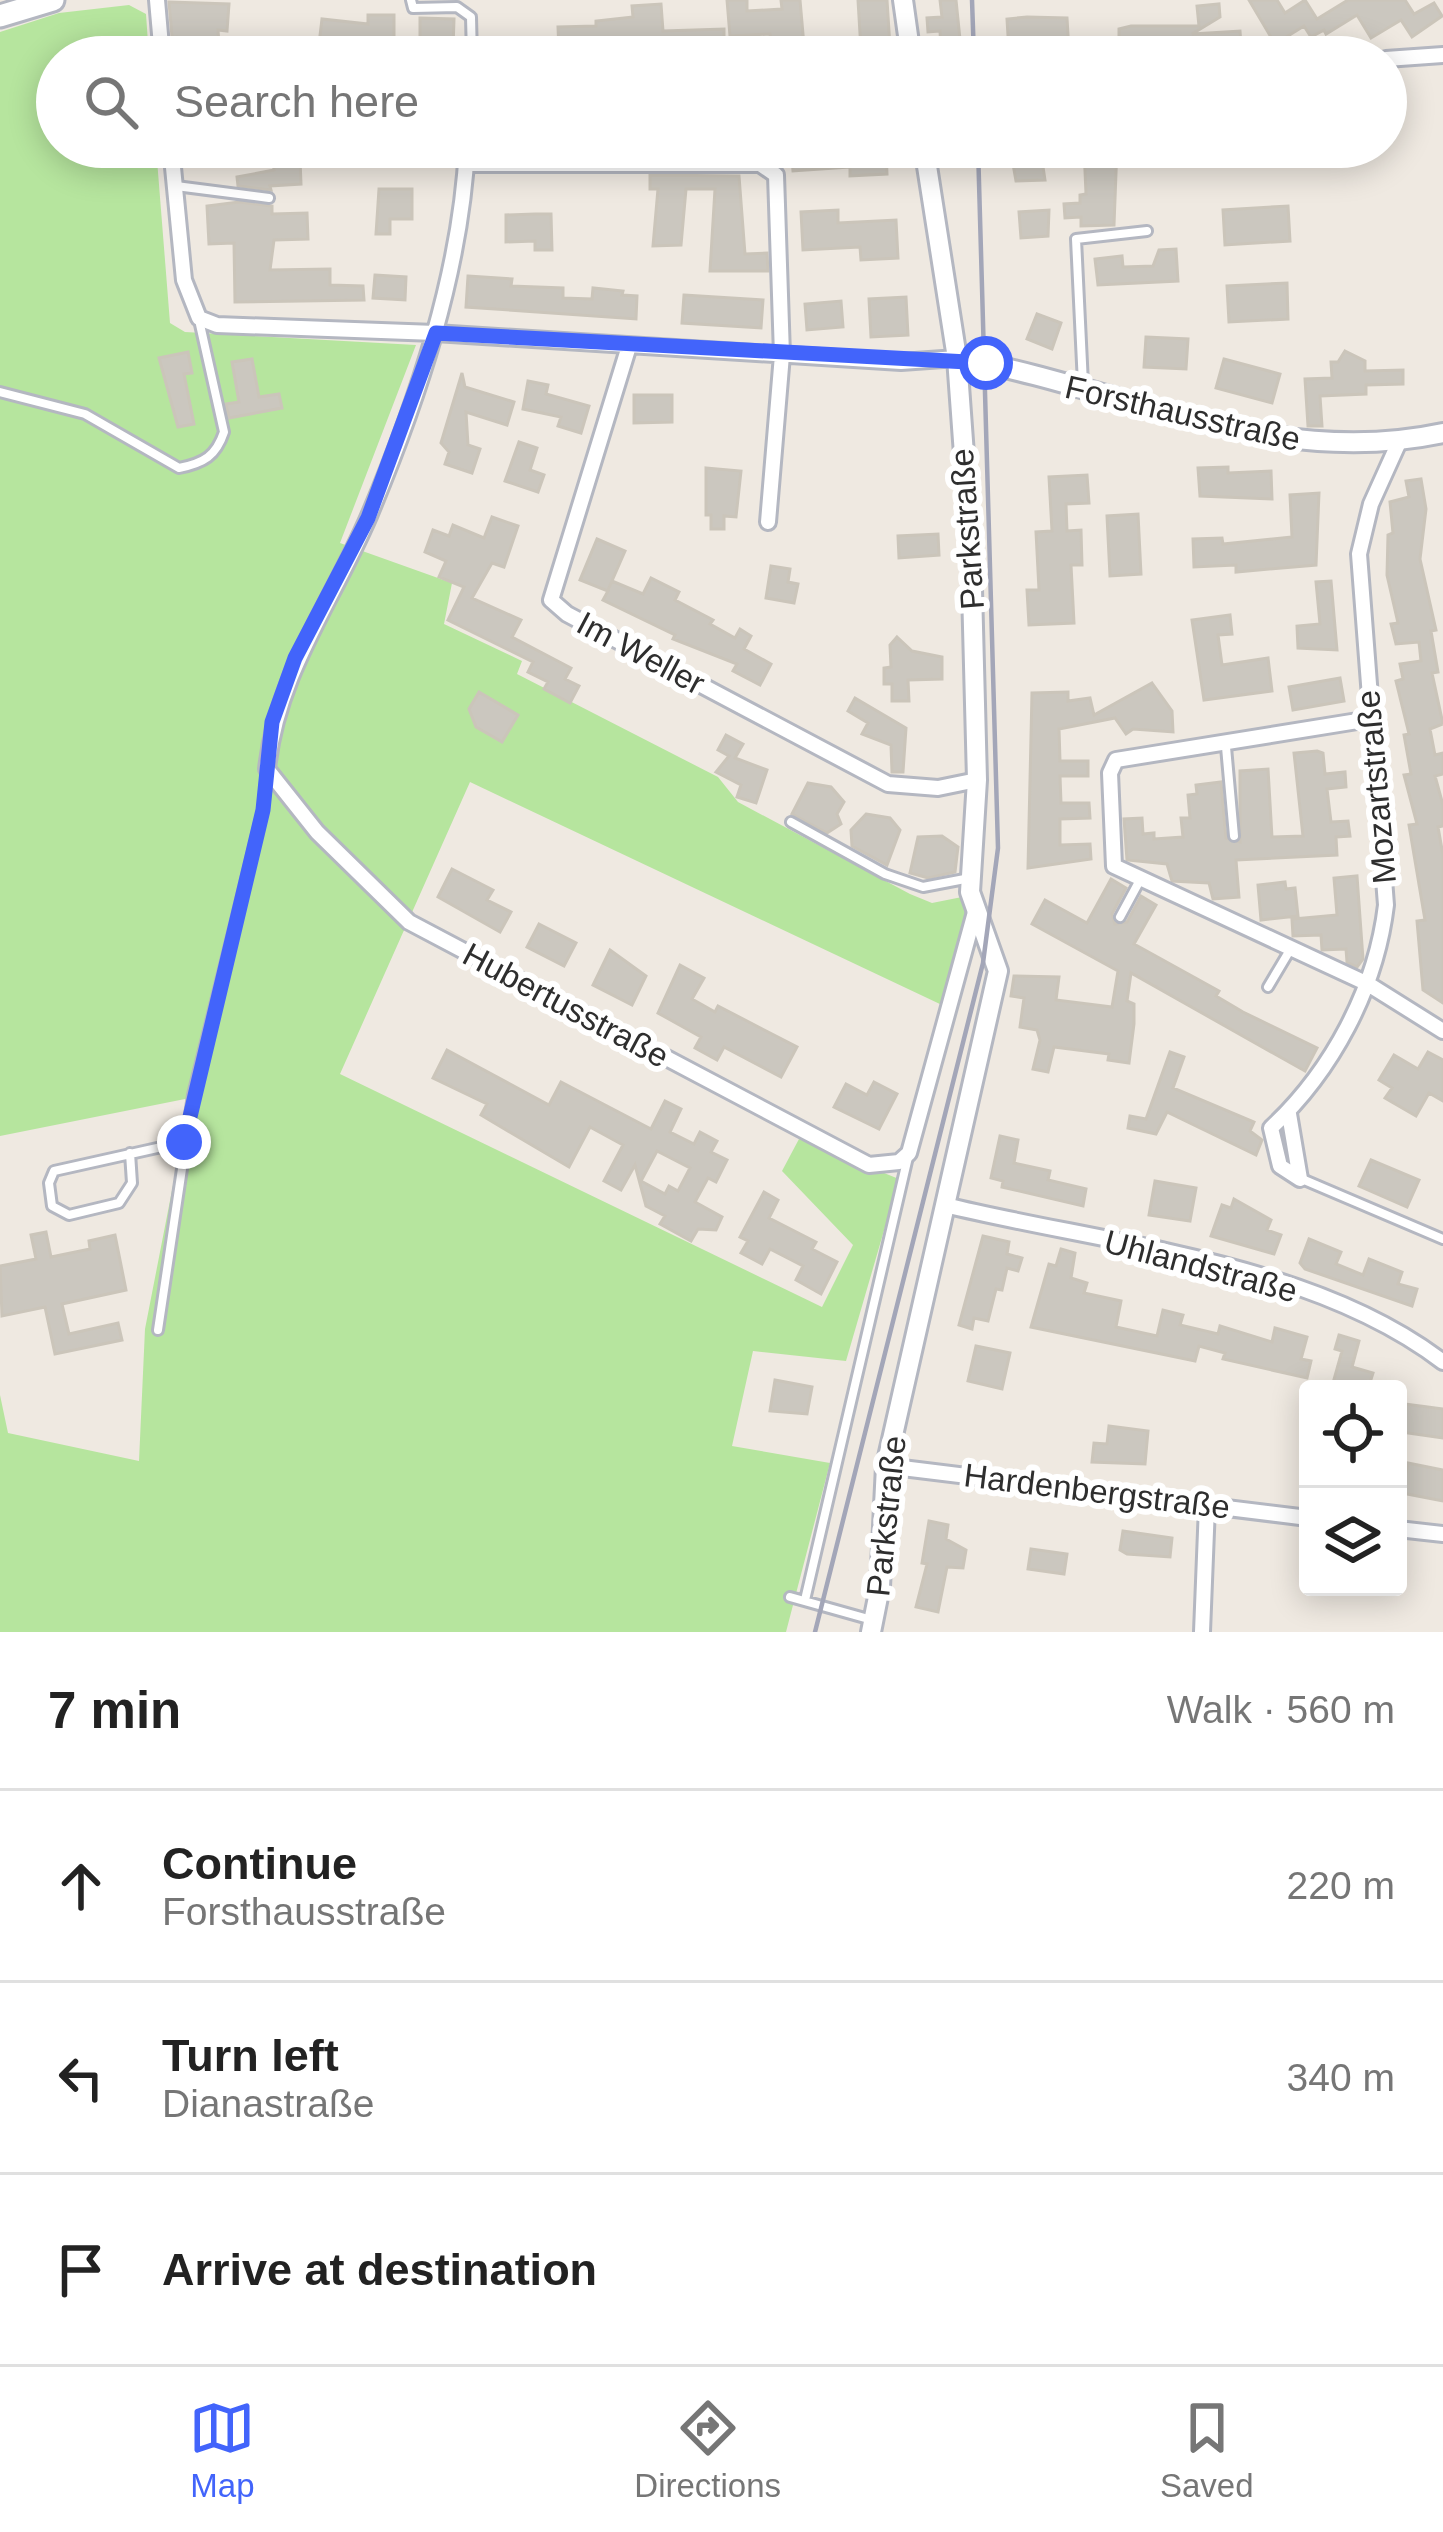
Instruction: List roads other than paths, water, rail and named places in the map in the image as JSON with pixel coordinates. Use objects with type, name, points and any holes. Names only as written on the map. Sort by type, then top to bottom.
[{"type":"main road","points":[[0,16],[53,0]]},
{"type":"street","points":[[157,0],[160,36]]},
{"type":"street","points":[[903,0],[908,36]]},
{"type":"street","points":[[1407,58],[1443,56]]},
{"type":"street","points":[[173,168],[184,280],[199,318]]},
{"type":"street","points":[[267,769],[272,722],[295,658],[368,518],[436,333],[465,168]]},
{"type":"street","points":[[766,168],[776,175],[778,188],[782,355],[768,522]]},
{"type":"street","name":"Parkstraße","points":[[872,1626],[886,1466],[997,984],[997,964],[975,912],[971,878],[977,780],[970,551],[957,358],[927,168]]},
{"type":"street","name":"Forsthausstraße","points":[[199,318],[217,325],[436,333],[901,362],[957,358],[1270,439],[1346,446],[1443,433]]},
{"type":"street","name":"Im Weller","points":[[629,346],[551,600],[567,614],[888,784],[938,788],[977,780]]},
{"type":"street","name":"Mozartstraße","points":[[1300,1178],[1280,1166],[1271,1128],[1311,1090],[1381,950],[1386,905],[1359,554],[1371,504],[1400,442]]},
{"type":"street","points":[[1370,719],[1226,747],[1116,760],[1110,773],[1114,866],[1368,984],[1443,1031]]},
{"type":"street","name":"Hubertusstraße","points":[[267,769],[317,832],[410,922],[869,1165],[899,1162],[909,1153]]},
{"type":"street","name":"Parkstraße","points":[[909,1153],[975,912]]},
{"type":"street","name":"Uhlandstraße","points":[[945,1205],[1183,1257],[1279,1284],[1419,1344],[1443,1362]]},
{"type":"street","name":"Hardenbergstraße","points":[[886,1466],[1299,1517]]},
{"type":"street","points":[[1202,1632],[1207,1506]]},
{"type":"street","points":[[1407,1530],[1443,1534]]},
{"type":"lane","points":[[411,0],[413,8],[457,8],[471,17],[471,36]]},
{"type":"lane","points":[[175,186],[269,198]]},
{"type":"lane","points":[[1084,392],[1076,239],[1148,231]]},
{"type":"lane","points":[[0,392],[86,414],[179,468],[201,464],[218,450],[224,432],[199,318]]},
{"type":"lane","points":[[1226,747],[1234,836]]},
{"type":"lane","points":[[158,1330],[184,1142],[263,810],[267,769]]},
{"type":"lane","points":[[790,822],[885,874],[922,887],[971,878]]},
{"type":"lane","points":[[1120,917],[1141,879]]},
{"type":"lane","points":[[1268,987],[1290,948]]},
{"type":"lane","points":[[130,1154],[132,1183],[119,1203],[70,1215],[52,1206],[49,1183],[54,1171],[130,1154],[184,1142]]},
{"type":"lane","points":[[805,1600],[909,1153]]},
{"type":"lane","points":[[1300,1178],[1443,1240]]},
{"type":"lane","points":[[790,1597],[872,1626]]},
{"type":"railway","points":[[972,0],[973,36]]},
{"type":"railway","points":[[815,1632],[983,963],[998,848],[979,168]]}]
